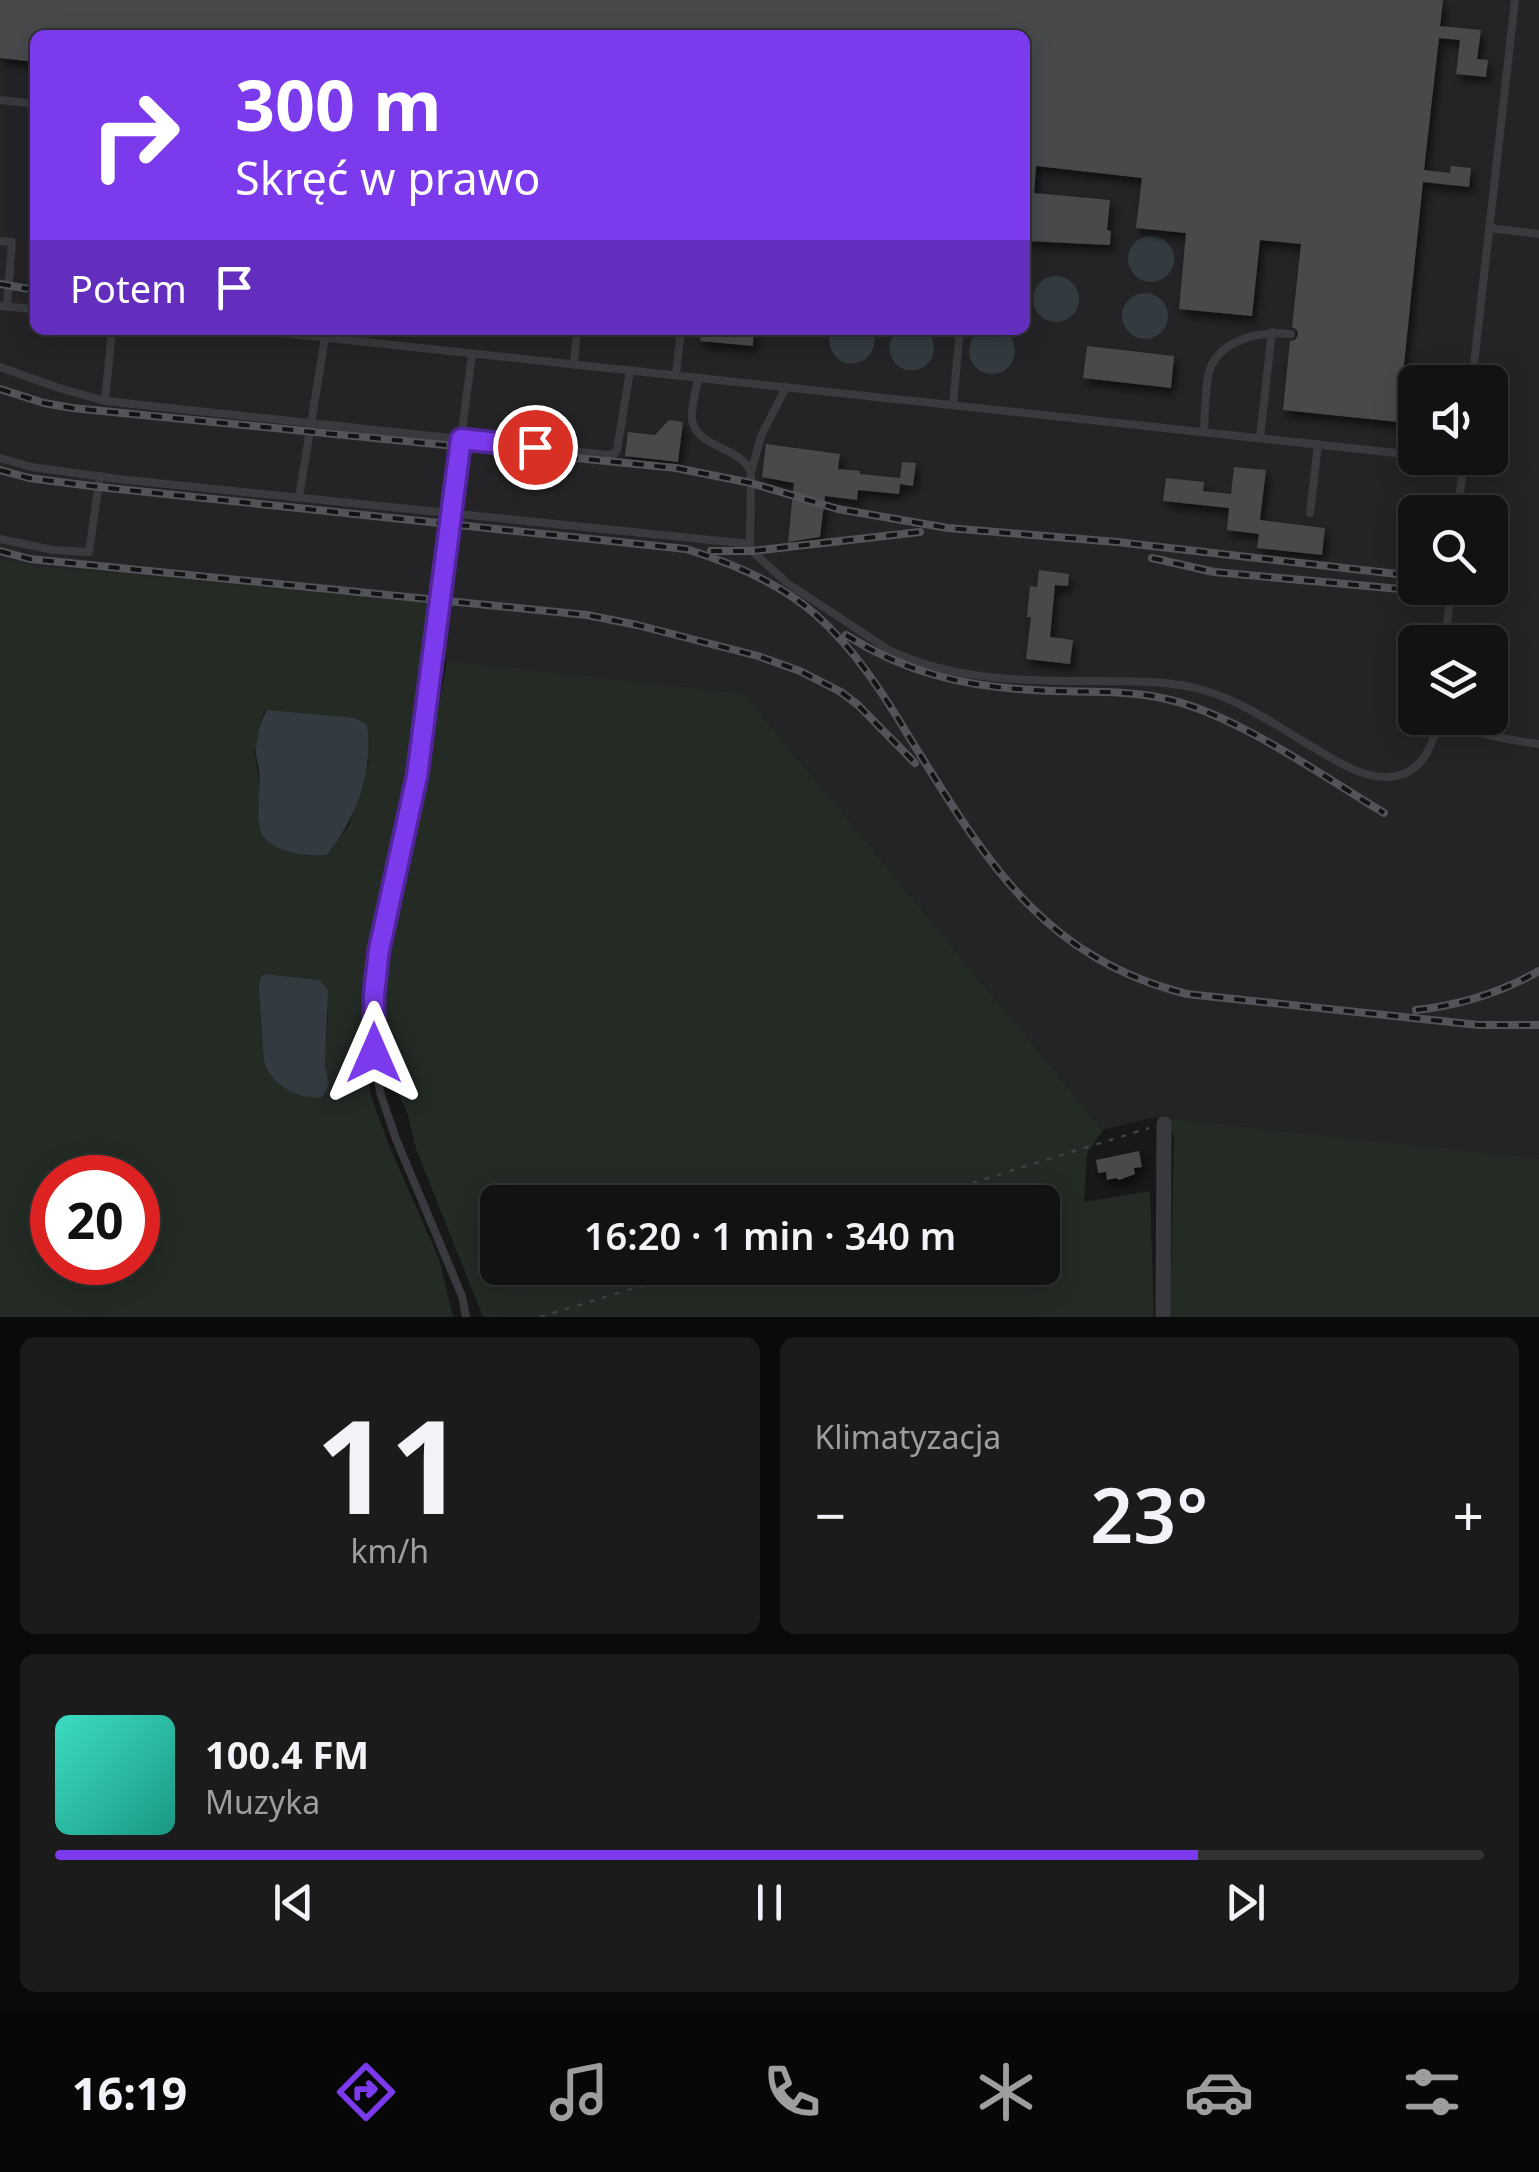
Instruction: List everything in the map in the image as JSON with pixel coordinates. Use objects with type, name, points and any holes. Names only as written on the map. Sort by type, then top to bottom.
[{"type":"street","points":[[1163,1317],[1164,1124]]},
{"type":"lane","points":[[1474,365],[1515,0]]},
{"type":"lane","points":[[0,100],[30,103]]},
{"type":"lane","points":[[1490,228],[1539,234]]},
{"type":"lane","points":[[0,241],[12,242],[4,306],[30,309]]},
{"type":"lane","points":[[1204,431],[1208,376],[1218,356],[1242,339],[1272,332],[1291,334]]},
{"type":"lane","points":[[1260,438],[1272,332]]},
{"type":"lane","points":[[105,402],[112,335]]},
{"type":"lane","points":[[306,335],[1398,453]]},
{"type":"lane","points":[[574,364],[577,335]]},
{"type":"lane","points":[[676,376],[680,335]]},
{"type":"lane","points":[[953,404],[960,335]]},
{"type":"lane","points":[[299,497],[326,338]]},
{"type":"lane","points":[[466,1317],[462,1296],[381,1095],[373,1033],[379,950],[417,776],[472,354]]},
{"type":"lane","points":[[0,367],[105,402],[614,454],[630,371]]},
{"type":"lane","points":[[698,378],[692,416],[696,431],[739,457],[751,473]]},
{"type":"lane","points":[[786,387],[761,436],[751,473],[750,544],[756,557],[787,583],[888,650],[948,671],[1044,681],[1148,682],[1206,690],[1236,702],[1369,776],[1396,776],[1420,765],[1434,735]]},
{"type":"lane","points":[[1310,513],[1318,444]]},
{"type":"lane","points":[[0,458],[32,467],[100,476],[750,544]]},
{"type":"lane","points":[[0,539],[53,550],[89,552],[100,476]]},
{"type":"lane","points":[[1487,735],[1539,744]]},
{"type":"path","points":[[965,1185],[1164,1124]]},
{"type":"path","points":[[540,1317],[644,1285]]},
{"type":"shaded area","points":[[0,0],[1539,0],[1539,1160],[1156,1117],[1103,1130],[744,693],[0,614]]},
{"type":"shaded area","points":[[1151,236],[1167,243],[1174,259],[1167,275],[1151,282],[1135,275],[1128,259],[1135,243]]},
{"type":"shaded area","points":[[1056,276],[1072,283],[1079,299],[1072,315],[1056,322],[1040,315],[1033,299],[1040,283]]},
{"type":"shaded area","points":[[1145,293],[1161,300],[1168,316],[1161,332],[1145,339],[1129,332],[1122,316],[1129,300]]},
{"type":"shaded area","points":[[830,335],[874,335],[874,344],[865,359],[845,363],[831,350]]},
{"type":"shaded area","points":[[894,335],[930,335],[933,356],[919,369],[909,370],[899,367],[892,358],[889,344]]},
{"type":"shaded area","points":[[976,335],[1008,335],[1013,342],[1013,360],[1001,372],[983,372],[971,360],[969,351]]},
{"type":"shaded area","points":[[0,559],[36,566],[431,603],[416,744],[374,937],[366,1056],[371,1096],[439,1259],[453,1317],[0,1317]],"holes":[[[264,711],[369,760],[349,825],[327,855],[302,854],[266,839],[255,751]],[[265,974],[319,980],[328,1011],[328,1084]]]},
{"type":"shaded area","points":[[447,661],[744,693],[1103,1130],[1087,1153],[1084,1202],[1150,1191],[1154,1317],[483,1317],[416,1149],[407,1112],[381,1059],[382,1000]]},
{"type":"shaded area","points":[[267,710],[355,718],[367,725],[368,760],[360,794],[327,855],[283,850],[262,834],[256,750]]},
{"type":"shaded area","points":[[265,974],[319,980],[328,990],[325,1066],[329,1084],[323,1097],[304,1096],[287,1089],[268,1070],[264,1061],[259,987]]},
{"type":"shaded area","points":[[1156,1117],[1539,1159],[1539,1317],[1170,1317],[1174,1137],[1166,1122]]},
{"type":"building","points":[[0,0],[1443,0],[1440,26],[1481,30],[1477,59],[1488,60],[1486,77],[1456,74],[1460,40],[1439,38],[1424,170],[1450,173],[1451,166],[1471,168],[1469,187],[1423,182],[1404,365],[1398,365],[1398,422],[1283,410],[1290,341],[1298,335],[1292,327],[1301,244],[1260,240],[1252,316],[1179,309],[1186,233],[1136,228],[1142,178],[1036,166],[1034,193],[1110,200],[1110,245],[1030,241],[1030,30],[30,30],[30,61],[0,58]]},
{"type":"building","points":[[701,335],[754,335],[753,346],[700,341]]},
{"type":"building","points":[[1087,346],[1174,356],[1171,388],[1083,378]]},
{"type":"building","points":[[669,420],[683,422],[678,462],[625,456],[628,432],[655,435]]},
{"type":"building","points":[[766,444],[840,454],[838,469],[860,474],[900,478],[902,462],[916,463],[913,486],[900,484],[899,494],[858,490],[857,500],[825,496],[820,537],[788,542],[794,483],[762,477]]},
{"type":"building","points":[[1234,467],[1266,470],[1260,520],[1325,528],[1322,555],[1257,548],[1259,534],[1227,530],[1229,508],[1163,501],[1166,478],[1204,482],[1203,491],[1231,494]]},
{"type":"building","points":[[1039,570],[1069,574],[1068,586],[1055,585],[1050,637],[1073,640],[1070,664],[1026,659],[1030,586],[1037,587]]},
{"type":"building","points":[[1139,1151],[1142,1167],[1134,1168],[1135,1174],[1107,1180],[1106,1172],[1098,1173],[1096,1160]]},
{"type":"railway","points":[[0,284],[30,289]]},
{"type":"railway","points":[[0,389],[72,408],[676,468],[751,483],[838,509],[948,528],[1117,542],[1398,574]]},
{"type":"railway","points":[[0,470],[99,487],[686,549],[720,561],[786,592],[830,628],[879,690],[993,863],[1055,929],[1093,956],[1137,978],[1187,994],[1479,1025],[1539,1025]]},
{"type":"railway","points":[[711,551],[752,551],[920,532]]},
{"type":"railway","points":[[0,551],[30,559],[587,615],[637,625],[758,656],[800,671],[858,705],[915,763]]},
{"type":"railway","points":[[1152,558],[1214,572],[1398,589]]},
{"type":"railway","points":[[846,635],[913,668],[959,681],[1033,690],[1130,693],[1190,706],[1276,746],[1384,813]]},
{"type":"railway","points":[[1416,1010],[1480,997],[1539,971]]},
{"type":"route","points":[[374,1053],[379,950],[417,776],[461,439],[535,447]]}]
